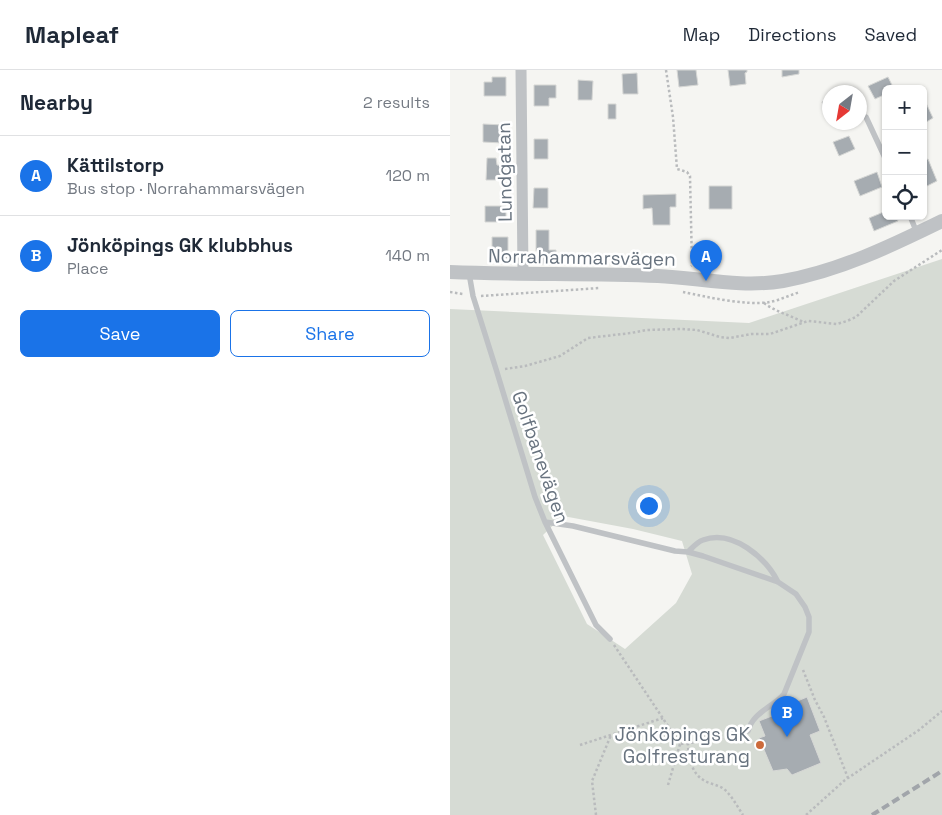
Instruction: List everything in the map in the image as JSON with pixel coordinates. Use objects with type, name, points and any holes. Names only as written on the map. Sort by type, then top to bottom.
[{"type":"street","name":"Lundgatan","points":[[520,70],[523,273]]},
{"type":"street","name":"Norrahammarsvägen","points":[[450,272],[674,277],[754,285],[784,281],[834,268],[876,253],[942,221]]},
{"type":"lane","points":[[867,119],[882,151]]},
{"type":"lane","points":[[912,220],[917,233]]},
{"type":"lane","name":"Golfbanevägen","points":[[469,273],[496,369],[535,496],[545,522],[596,625],[610,639]]},
{"type":"lane","points":[[545,522],[573,526],[674,551],[688,552],[778,582],[796,594],[809,617],[810,632],[784,694],[779,700],[754,717],[748,731]]},
{"type":"lane","points":[[688,552],[705,539],[722,538],[737,542],[764,561],[778,582]]},
{"type":"path","points":[[666,70],[673,117],[677,169],[687,172],[690,176],[692,203],[692,266],[674,268],[674,277]]},
{"type":"path","points":[[496,369],[513,369],[560,356],[588,338],[646,330],[697,330],[730,338],[751,334],[770,334],[808,321],[827,321],[837,324],[856,317],[894,281],[942,250]]},
{"type":"path","points":[[762,302],[772,309],[804,322]]},
{"type":"path","points":[[610,639],[680,744],[668,784]]},
{"type":"path","points":[[800,656],[806,680],[824,717],[848,778]]},
{"type":"path","points":[[806,815],[848,778],[918,730],[942,711]]},
{"type":"path","points":[[580,745],[663,718]]},
{"type":"path","points":[[680,744],[715,740],[748,731]]},
{"type":"path","points":[[596,815],[592,781],[611,734]]},
{"type":"path","points":[[688,743],[695,773],[703,780],[723,789],[743,815]]},
{"type":"shaded area","points":[[942,259],[942,815],[450,815],[450,309],[749,323]],"holes":[[[563,516],[633,529],[682,541],[692,574],[676,603],[625,649],[587,624],[543,535]]]},
{"type":"building","points":[[677,70],[696,70],[698,85],[679,87]]},
{"type":"building","points":[[728,70],[747,70],[745,73],[746,84],[730,86]]},
{"type":"building","points":[[782,70],[799,70],[799,74],[782,77]]},
{"type":"building","points":[[637,73],[638,94],[623,94],[622,74]]},
{"type":"building","points":[[492,77],[506,77],[506,96],[484,96],[484,82],[492,82]]},
{"type":"building","points":[[888,77],[892,85],[882,85],[882,96],[875,99],[868,86]]},
{"type":"building","points":[[578,80],[593,81],[592,100],[578,100]]},
{"type":"building","points":[[534,85],[556,85],[556,98],[549,98],[549,106],[534,106]]},
{"type":"building","points":[[608,104],[616,104],[616,119],[608,119]]},
{"type":"building","points":[[927,105],[933,118],[927,122]]},
{"type":"building","points":[[483,124],[504,125],[503,143],[483,142]]},
{"type":"building","points":[[849,136],[855,149],[839,156],[833,142]]},
{"type":"building","points":[[534,139],[548,139],[548,159],[534,159]]},
{"type":"building","points":[[487,158],[496,158],[497,165],[505,166],[505,180],[486,180]]},
{"type":"building","points":[[927,159],[937,181],[927,186],[927,175]]},
{"type":"building","points":[[877,172],[882,187],[860,196],[854,181]]},
{"type":"building","points":[[709,186],[732,186],[732,209],[709,209]]},
{"type":"building","points":[[534,188],[548,188],[548,208],[533,208]]},
{"type":"building","points":[[676,194],[676,207],[670,207],[670,225],[653,225],[652,208],[643,209],[643,195]]},
{"type":"building","points":[[485,206],[506,206],[506,222],[485,222]]},
{"type":"building","points":[[882,213],[882,220],[898,221],[874,231],[869,218]]},
{"type":"building","points":[[536,230],[549,230],[549,250],[556,250],[556,264],[542,264],[542,251],[536,251]]},
{"type":"building","points":[[492,237],[508,237],[508,258],[492,258]]},
{"type":"building","points":[[807,697],[820,731],[810,735],[821,763],[792,775],[787,769],[773,771],[759,738],[765,736],[759,721],[772,716],[783,707]]},
{"type":"railway","points":[[872,815],[942,771]]},
{"type":"place","name":"Kättilstorp","points":[[706,281]]},
{"type":"place","name":"Jönköpings GK klubbhus","points":[[787,737]]},
{"type":"place","name":"Jönköpings GK Golfresturang","points":[[760,745]]}]
